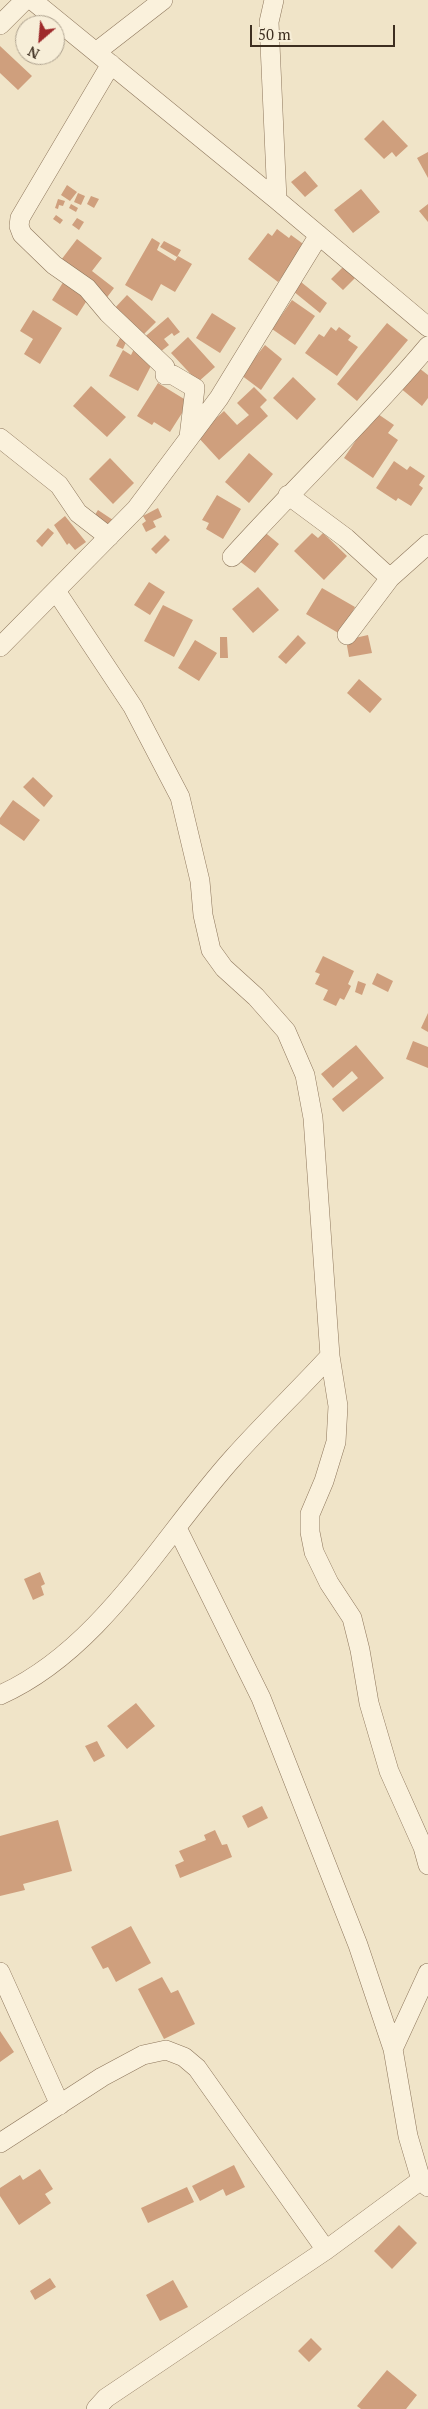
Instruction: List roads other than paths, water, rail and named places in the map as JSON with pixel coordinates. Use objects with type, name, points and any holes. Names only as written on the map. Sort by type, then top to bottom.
[{"type":"street","points":[[0,25],[25,0]]},
{"type":"street","points":[[32,0],[319,235],[428,327]]},
{"type":"street","points":[[96,52],[163,0]]},
{"type":"street","points":[[274,0],[269,22],[276,200]]},
{"type":"street","points":[[111,64],[20,218],[19,226],[22,234],[54,265],[87,288],[114,319],[150,355],[165,366],[165,375],[173,375],[195,388],[188,440]]},
{"type":"street","points":[[0,647],[136,509],[219,398],[319,235]]},
{"type":"street","points":[[232,556],[288,495],[343,442],[428,346]]},
{"type":"street","points":[[0,438],[59,486],[78,513],[109,537]]},
{"type":"street","points":[[288,495],[346,538],[390,578]]},
{"type":"street","points":[[347,635],[390,578],[428,544]]},
{"type":"street","points":[[56,591],[133,707],[180,797],[200,881],[203,915],[210,950],[224,968],[256,997],[286,1031],[304,1075],[313,1118],[330,1356],[338,1406],[336,1442],[324,1481],[310,1514],[310,1532],[318,1560],[329,1583],[352,1618],[360,1650],[368,1704],[389,1771],[423,1847],[428,1865]]},
{"type":"street","points":[[0,1695],[56,1661],[97,1624],[232,1458],[330,1356]]},
{"type":"street","points":[[96,2409],[106,2398],[425,2183],[408,2136],[392,2049],[358,1945],[261,1698],[177,1528]]},
{"type":"street","points":[[0,1972],[60,2105]]},
{"type":"street","points":[[392,2049],[428,1973]]},
{"type":"street","points":[[0,2143],[102,2076],[143,2055],[166,2050],[184,2057],[197,2068],[326,2250]]}]
